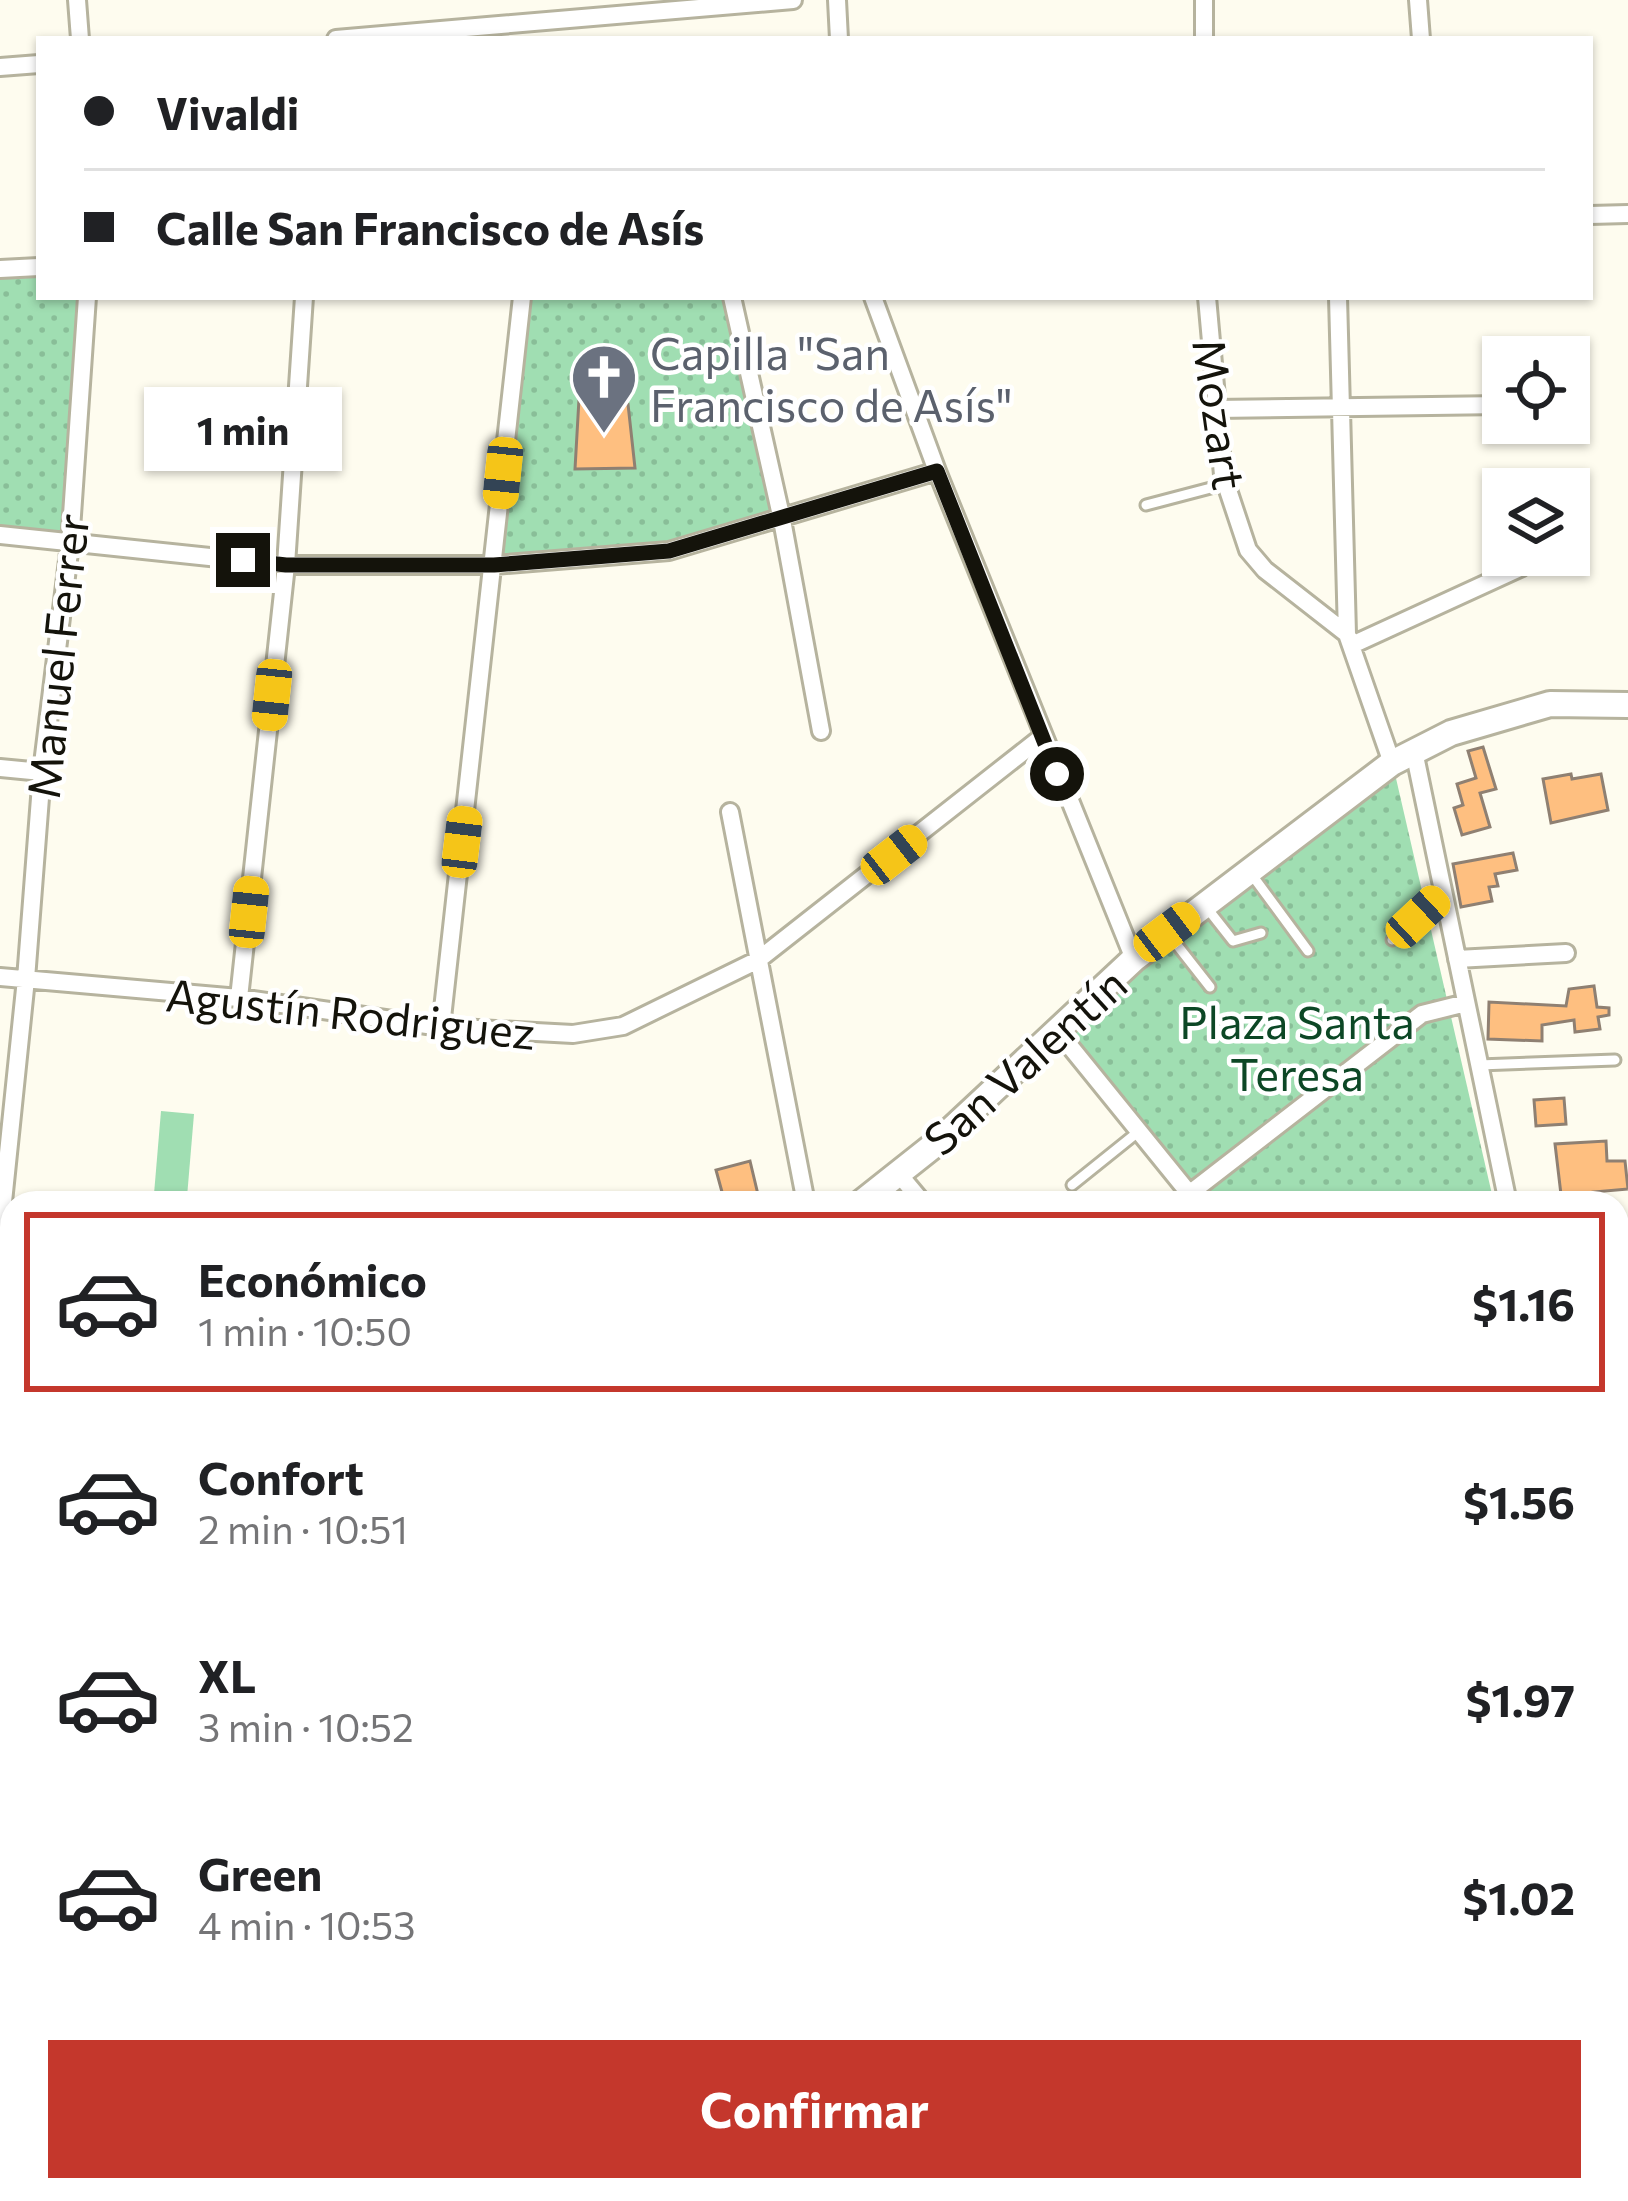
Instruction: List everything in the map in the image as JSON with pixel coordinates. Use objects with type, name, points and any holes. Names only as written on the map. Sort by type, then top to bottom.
[{"type":"main road","name":"San Valentín","points":[[876,1191],[938,1142],[1134,959],[1403,757],[1451,733],[1550,704],[1628,705]]},
{"type":"street","points":[[77,0],[80,36]]},
{"type":"street","points":[[371,36],[793,0]]},
{"type":"street","points":[[837,0],[839,36]]},
{"type":"street","points":[[1204,0],[1204,36]]},
{"type":"street","points":[[1418,0],[1421,36]]},
{"type":"street","points":[[0,67],[36,64]]},
{"type":"street","points":[[1593,215],[1628,214]]},
{"type":"street","points":[[0,268],[36,267]]},
{"type":"street","name":"Manuel Ferrer","points":[[6,1191],[42,772],[70,544],[87,300]]},
{"type":"street","points":[[239,998],[286,565],[304,300]]},
{"type":"street","points":[[441,1027],[522,300]]},
{"type":"street","points":[[733,300],[782,520],[821,731]]},
{"type":"street","points":[[874,300],[937,471],[1134,959]]},
{"type":"street","name":"Mozart","points":[[1207,300],[1214,409],[1226,484],[1248,550],[1265,570],[1349,639]]},
{"type":"street","points":[[1338,300],[1349,639],[1403,757],[1443,893],[1505,1191]]},
{"type":"street","points":[[1214,409],[1482,406]]},
{"type":"street","points":[[0,535],[286,565],[494,565],[669,551],[937,471]]},
{"type":"street","points":[[1349,639],[1500,576]]},
{"type":"street","name":"Agustín Rodriguez","points":[[0,977],[239,998],[441,1027],[573,1034],[622,1026],[758,960],[1042,737]]},
{"type":"street","points":[[0,768],[42,772]]},
{"type":"street","points":[[730,812],[804,1191]]},
{"type":"street","points":[[1457,958],[1566,953]]},
{"type":"street","points":[[1202,1191],[1422,1014],[1466,1004]]},
{"type":"street","points":[[1056,1029],[1187,1191]]},
{"type":"street","points":[[898,1173],[912,1191]]},
{"type":"lane","points":[[1146,505],[1226,484]]},
{"type":"lane","points":[[1249,870],[1307,951]]},
{"type":"lane","points":[[1392,940],[1443,893]]},
{"type":"lane","points":[[1204,904],[1233,941],[1261,933]]},
{"type":"lane","points":[[1167,932],[1210,987]]},
{"type":"lane","points":[[1479,1065],[1615,1060]]},
{"type":"lane","points":[[1072,1185],[1138,1132]]},
{"type":"green space","points":[[36,269],[36,300],[87,300],[70,544],[0,535],[0,272]]},
{"type":"green space","points":[[522,300],[733,300],[779,512],[707,536],[494,562]]},
{"type":"green space","name":"Plaza Santa Teresa","points":[[1392,761],[1491,1191],[1194,1191],[1062,1035]]},
{"type":"green space","points":[[161,1111],[194,1114],[188,1191],[154,1191]]},
{"type":"building","name":"Capilla \"San Francisco de Asís\"","points":[[579,399],[628,404],[635,468],[575,469]]},
{"type":"building","points":[[1483,747],[1496,789],[1480,793],[1490,827],[1462,835],[1454,808],[1463,805],[1457,784],[1476,778],[1468,751]]},
{"type":"building","points":[[1571,774],[1572,779],[1601,774],[1608,810],[1551,823],[1543,779]]},
{"type":"building","points":[[1513,853],[1517,870],[1495,874],[1498,886],[1489,887],[1492,901],[1461,907],[1453,864]]},
{"type":"building","points":[[1594,986],[1597,1007],[1609,1008],[1609,1015],[1598,1017],[1600,1029],[1575,1032],[1574,1020],[1542,1025],[1542,1041],[1488,1039],[1489,1002],[1566,1006],[1569,989]]},
{"type":"building","points":[[1564,1098],[1566,1124],[1536,1126],[1534,1100]]},
{"type":"building","points":[[1606,1141],[1607,1161],[1625,1161],[1628,1189],[1561,1191],[1555,1144]]},
{"type":"building","points":[[750,1161],[757,1191],[722,1191],[716,1170]]},
{"type":"place","name":"Capilla \"San Francisco de Asís\"","points":[[604,436]]},
{"type":"route","points":[[243,560],[286,565],[494,565],[669,551],[937,471],[1057,774]]}]
